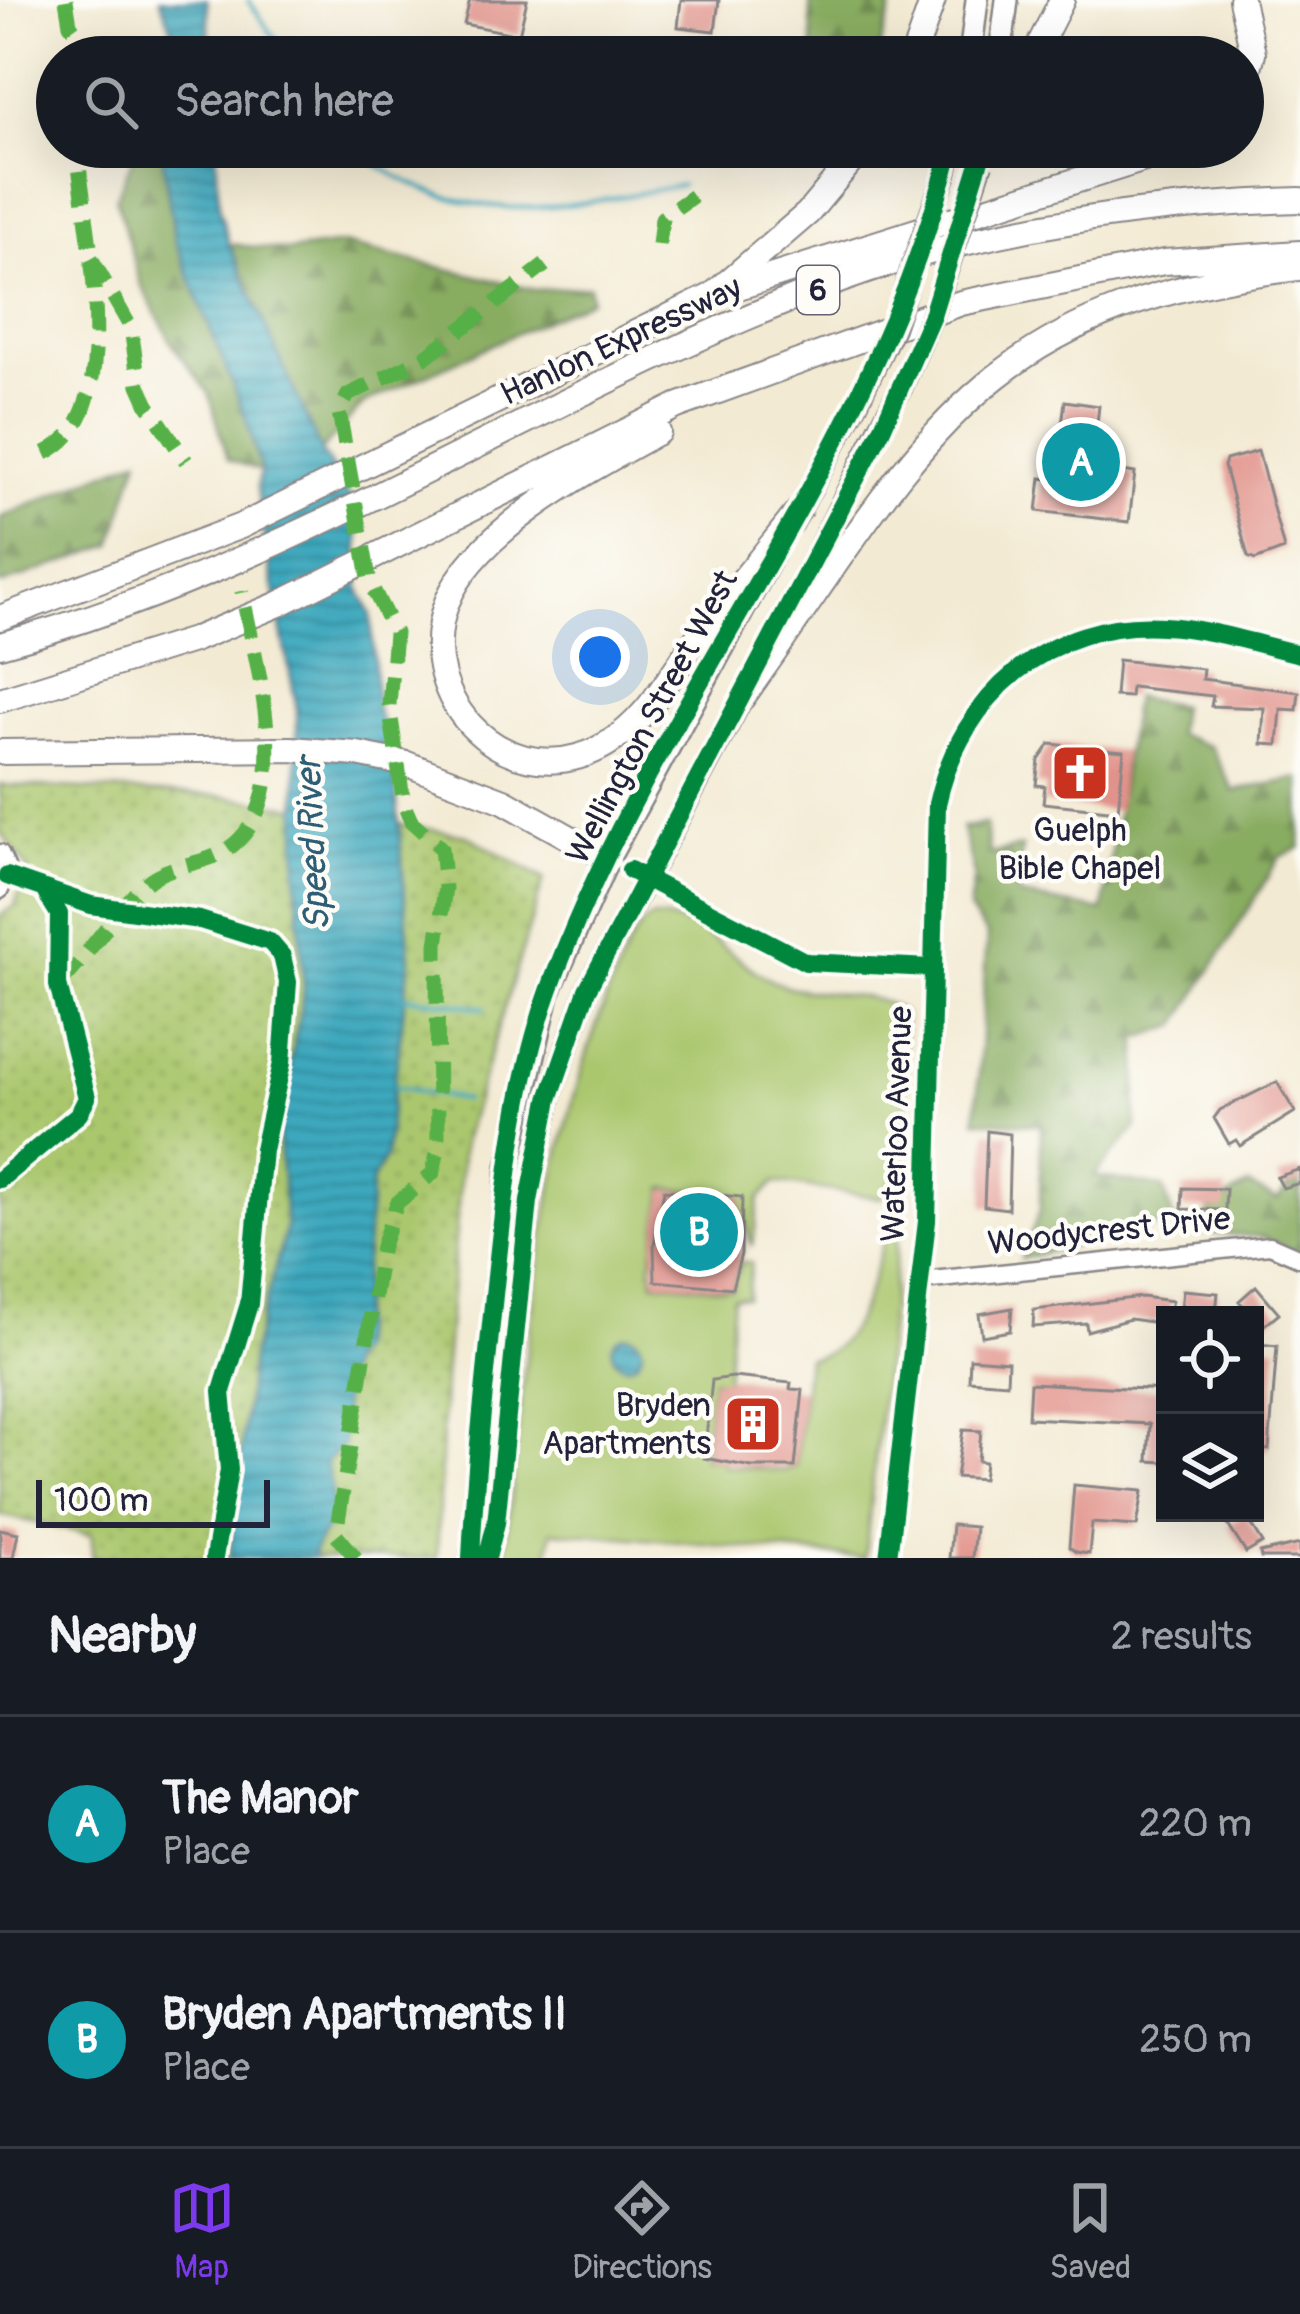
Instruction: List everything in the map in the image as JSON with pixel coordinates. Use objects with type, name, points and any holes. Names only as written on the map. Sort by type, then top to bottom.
[{"type":"highway","points":[[920,36],[933,0]]},
{"type":"highway","points":[[1044,36],[1062,0]]},
{"type":"highway","points":[[1241,0],[1249,36]]},
{"type":"highway","points":[[713,295],[808,213],[846,168]]},
{"type":"highway","points":[[0,618],[169,554],[713,295],[1116,168]]},
{"type":"highway","name":"Hanlon Expressway","points":[[0,645],[179,586],[372,500],[713,332],[850,277],[990,236],[1155,208],[1300,200]]},
{"type":"highway","name":"6","points":[[0,700],[193,640],[386,553],[677,406],[734,389],[798,361],[1000,294],[1164,262],[1300,253]]},
{"type":"highway","points":[[742,698],[901,470],[945,417],[988,380],[1065,329],[1144,296],[1222,277],[1300,268]]},
{"type":"highway","points":[[734,389],[569,485],[487,546],[448,600],[439,632],[439,667],[451,705],[476,735],[508,752],[542,761],[576,757],[608,744],[641,716],[799,510]]},
{"type":"highway","points":[[0,752],[357,754],[440,775],[504,801],[608,859]]},
{"type":"main road","points":[[973,36],[977,0]]},
{"type":"main road","points":[[1003,36],[1007,0]]},
{"type":"main road","name":"Wellington Street West","points":[[471,1558],[508,1167],[548,994],[608,859],[857,402],[892,328],[946,168]]},
{"type":"main road","name":"Wellington Street West","points":[[487,1558],[496,1523],[529,1201],[549,1099],[587,990],[900,389],[932,315],[978,168]]},
{"type":"main road","name":"Waterloo Avenue","points":[[608,859],[645,878]]},
{"type":"street","points":[[932,968],[941,787],[967,725],[1006,677],[1067,640],[1128,626],[1168,626],[1300,654]]},
{"type":"street","points":[[0,853],[8,869],[0,890]]},
{"type":"street","name":"Waterloo Avenue","points":[[645,878],[806,962],[840,968],[932,968],[930,1162],[922,1281],[888,1558]]},
{"type":"street","name":"Woodycrest Drive","points":[[922,1281],[1270,1245],[1300,1258]]},
{"type":"green space","points":[[810,0],[894,0],[883,36],[812,36]]},
{"type":"green space","points":[[129,168],[164,168],[175,240],[247,421],[261,471],[228,459],[209,393],[174,347],[140,283],[116,197]]},
{"type":"green space","points":[[229,244],[289,251],[343,244],[535,290],[589,286],[591,299],[363,404],[321,451]]},
{"type":"green space","points":[[139,458],[112,545],[0,585],[0,518]]},
{"type":"green space","points":[[1134,697],[1180,706],[1176,734],[1211,747],[1234,791],[1300,778],[1300,848],[1280,857],[1177,1026],[1138,1038],[1136,1128],[1094,1176],[1163,1187],[1174,1221],[1021,1259],[1040,1210],[1041,1125],[976,1120],[987,935],[969,910],[974,875],[962,827],[986,824],[989,854],[1022,847],[1017,895],[1103,911]]},
{"type":"green space","points":[[0,785],[223,796],[466,835],[544,879],[463,1142],[444,1379],[437,1558],[92,1558],[92,1535],[0,1515],[0,915],[15,906],[27,867],[0,832]]},
{"type":"green space","points":[[652,918],[688,925],[782,985],[883,1002],[904,1016],[906,1172],[892,1180],[881,1198],[775,1182],[759,1199],[753,1246],[740,1211],[741,1197],[664,1188],[651,1266],[654,1282],[732,1289],[741,1262],[751,1263],[747,1297],[733,1297],[726,1380],[712,1379],[703,1458],[723,1461],[724,1466],[782,1471],[796,1467],[807,1358],[825,1354],[851,1329],[886,1234],[899,1225],[865,1558],[552,1531],[548,1558],[504,1558],[528,1338],[568,1119],[624,954],[638,930]]},
{"type":"green space","points":[[1300,1176],[1300,1254],[1262,1237],[1200,1233],[1211,1208],[1248,1185],[1277,1200]]},
{"type":"water","points":[[160,0],[207,0],[210,36],[174,36]]},
{"type":"water","name":"Speed River","points":[[164,168],[217,168],[219,207],[229,244],[321,451],[358,510],[360,589],[371,614],[377,710],[393,750],[410,959],[385,1158],[372,1180],[357,1349],[344,1382],[343,1446],[326,1462],[332,1509],[314,1558],[230,1558],[251,1356],[286,1227],[278,1133],[304,990],[297,885],[297,710],[262,528],[257,486],[261,471],[247,421],[175,240]]},
{"type":"water","points":[[627,1335],[638,1339],[642,1350],[638,1361],[627,1365],[616,1361],[612,1350],[616,1339]]},
{"type":"building","points":[[470,0],[527,0],[519,35],[464,24]]},
{"type":"building","points":[[681,0],[719,0],[715,31],[678,27]]},
{"type":"building","points":[[1065,401],[1099,406],[1093,457],[1110,463],[1109,469],[1135,473],[1129,522],[1037,511],[1041,478],[1055,480]]},
{"type":"building","points":[[1258,451],[1284,549],[1255,560],[1248,557],[1224,466],[1226,460]]},
{"type":"building","points":[[1118,660],[1203,669],[1202,679],[1299,692],[1297,710],[1281,709],[1278,745],[1262,744],[1264,708],[1211,706],[1213,696],[1131,687],[1130,697],[1115,696]]},
{"type":"building","name":"Guelph Bible Chapel","points":[[1050,744],[1124,751],[1118,811],[1043,803],[1045,786],[1036,785],[1039,760]]},
{"type":"building","points":[[1277,1082],[1295,1112],[1240,1146],[1236,1140],[1229,1144],[1214,1118],[1220,1110]]},
{"type":"building","points":[[987,1131],[1010,1134],[1008,1209],[984,1206]]},
{"type":"building","points":[[1300,1169],[1300,1183],[1283,1188],[1277,1177]]},
{"type":"building","points":[[1183,1188],[1226,1189],[1225,1210],[1182,1209]]},
{"type":"building","points":[[664,1190],[742,1197],[741,1254],[732,1288],[655,1281],[654,1246]]},
{"type":"building","points":[[1256,1286],[1279,1313],[1264,1326],[1264,1306],[1243,1306],[1239,1301]]},
{"type":"building","points":[[1183,1290],[1218,1293],[1217,1306],[1181,1306]]},
{"type":"building","points":[[1142,1297],[1172,1301],[1170,1306],[1156,1306],[1156,1323],[1130,1319],[1087,1331],[1086,1323],[1033,1327],[1034,1310]]},
{"type":"building","points":[[1012,1308],[1010,1331],[982,1336],[979,1314]]},
{"type":"building","points":[[1264,1344],[1277,1346],[1269,1450],[1264,1450]]},
{"type":"building","points":[[970,1358],[1008,1361],[1007,1383],[969,1380]]},
{"type":"building","name":"Bryden Apartments","points":[[733,1377],[791,1383],[790,1389],[803,1390],[795,1467],[752,1467],[704,1458],[712,1380]]},
{"type":"building","points":[[1030,1383],[1156,1390],[1156,1461],[1148,1461],[1150,1424],[1028,1418]]},
{"type":"building","points":[[963,1430],[981,1431],[978,1461],[985,1462],[983,1479],[956,1477]]},
{"type":"building","points":[[1074,1485],[1143,1491],[1137,1526],[1092,1523],[1089,1554],[1076,1552],[1069,1547]]},
{"type":"building","points":[[1250,1522],[1263,1543],[1246,1553],[1228,1525]]},
{"type":"building","points":[[952,1525],[975,1527],[972,1558],[949,1558]]},
{"type":"building","points":[[0,1529],[18,1533],[13,1558],[0,1558]]},
{"type":"building","points":[[1300,1544],[1300,1558],[1261,1558],[1260,1553]]},
{"type":"waterway","points":[[248,0],[273,36]]},
{"type":"waterway","points":[[383,168],[433,192],[510,207],[590,202],[681,185]]},
{"type":"waterway","points":[[401,996],[485,1008]]},
{"type":"waterway","points":[[393,1086],[464,1100]]},
{"type":"marked path","points":[[66,0],[70,24],[79,36]]},
{"type":"marked path","points":[[45,453],[71,431],[87,399],[94,359],[96,314],[80,168]]},
{"type":"marked path","points":[[659,245],[662,218],[693,196]]},
{"type":"marked path","points":[[91,258],[131,328],[139,385],[148,405],[186,461]]},
{"type":"marked path","points":[[356,1558],[336,1534],[382,1246],[397,1203],[433,1173],[438,1148],[437,944],[445,888],[441,848],[411,821],[404,805],[389,705],[395,633],[370,583],[339,412],[348,395],[424,358],[545,265]]},
{"type":"marked path","points":[[58,985],[145,884],[164,872],[225,851],[248,829],[262,800],[267,729],[242,591]]},
{"type":"cycle path","points":[[471,1558],[507,1180],[527,1065],[549,991],[594,883],[646,779],[819,473],[871,368],[917,260],[945,168]]},
{"type":"cycle path","points":[[487,1558],[496,1523],[529,1201],[549,1099],[587,990],[881,431],[932,315],[978,168]]},
{"type":"cycle path","points":[[888,1558],[927,1221],[937,804],[949,765],[989,698],[1048,651],[1083,636],[1122,627],[1180,627],[1300,654]]},
{"type":"cycle path","points":[[630,870],[806,962],[931,968]]},
{"type":"cycle path","points":[[7,876],[91,905],[200,920],[270,942],[282,956],[288,982],[282,1063],[263,1150],[249,1304],[222,1391],[229,1470],[214,1558]]},
{"type":"cycle path","points":[[0,1179],[79,1114],[87,1098],[58,985],[59,914],[46,893]]},
{"type":"place","name":"The Manor","points":[[1081,462]]},
{"type":"place","name":"Guelph Bible Chapel","points":[[1080,773]]},
{"type":"place","name":"Bryden Apartments II","points":[[699,1232]]},
{"type":"place","name":"Bryden Apartments","points":[[753,1424]]}]
